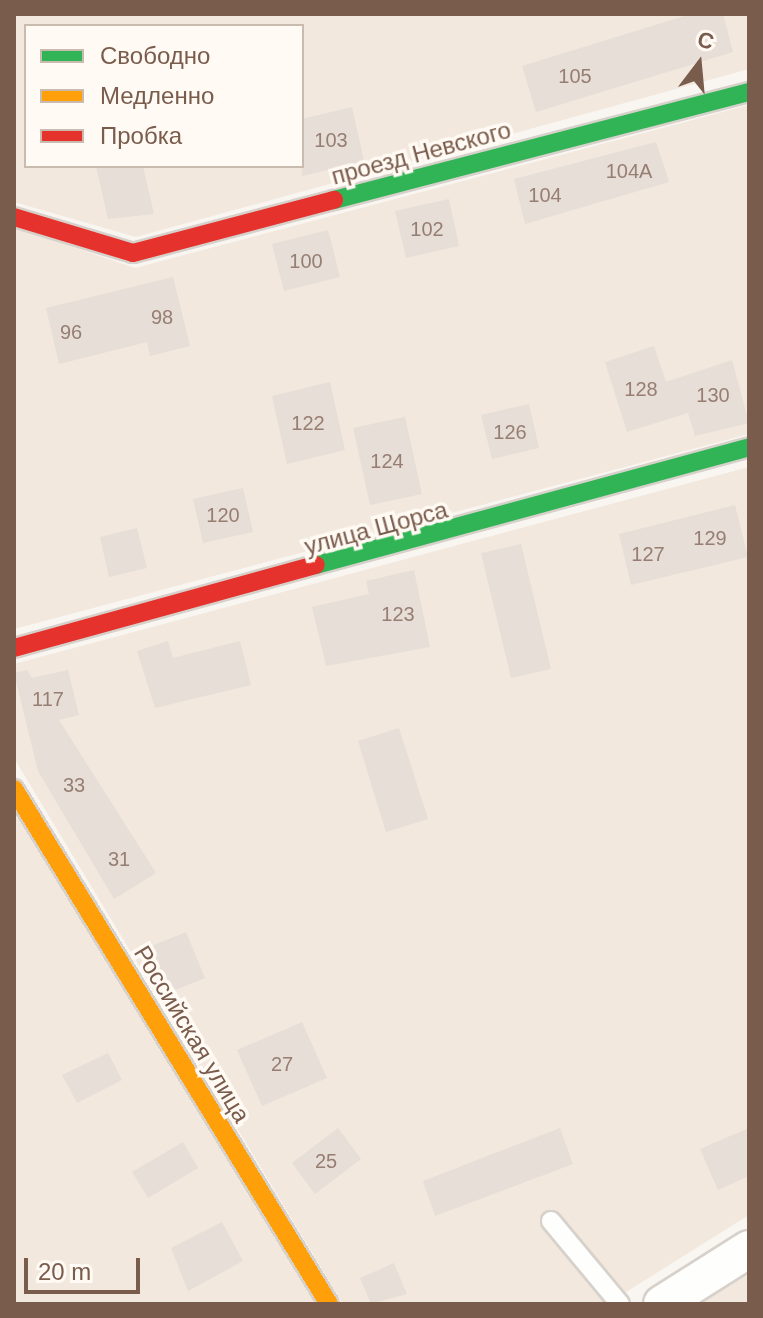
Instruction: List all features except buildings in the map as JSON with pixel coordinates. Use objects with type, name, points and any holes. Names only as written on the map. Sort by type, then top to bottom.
[{"type":"street","name":"проезд Невского","points":[[14,217],[133,253],[749,92]]},
{"type":"street","name":"улица Щорса","points":[[14,648],[749,447]]},
{"type":"street","name":"Российская улица","points":[[14,789],[329,1304]]},
{"type":"street","points":[[662,1304],[749,1249]]},
{"type":"lane","points":[[551,1221],[620,1304]]},
{"type":"shaded area","points":[[14,14],[749,14],[749,69],[136,237],[14,202]]},
{"type":"shaded area","points":[[749,105],[749,434],[14,629],[14,227],[135,268]]},
{"type":"shaded area","points":[[749,467],[749,1215],[607,1304],[343,1304],[14,758],[14,664]]},
{"type":"shaded area","points":[[14,804],[318,1304],[14,1304]]},
{"type":"shaded area","points":[[749,1263],[749,1304],[688,1304]]},
{"type":"traffic: fast","points":[[334,200],[749,92]]},
{"type":"traffic: fast","points":[[316,565],[749,447]]},
{"type":"traffic: slow","points":[[14,789],[329,1304]]},
{"type":"traffic: jam","points":[[14,217],[133,253],[334,200]]},
{"type":"traffic: jam","points":[[14,648],[316,565]]}]
